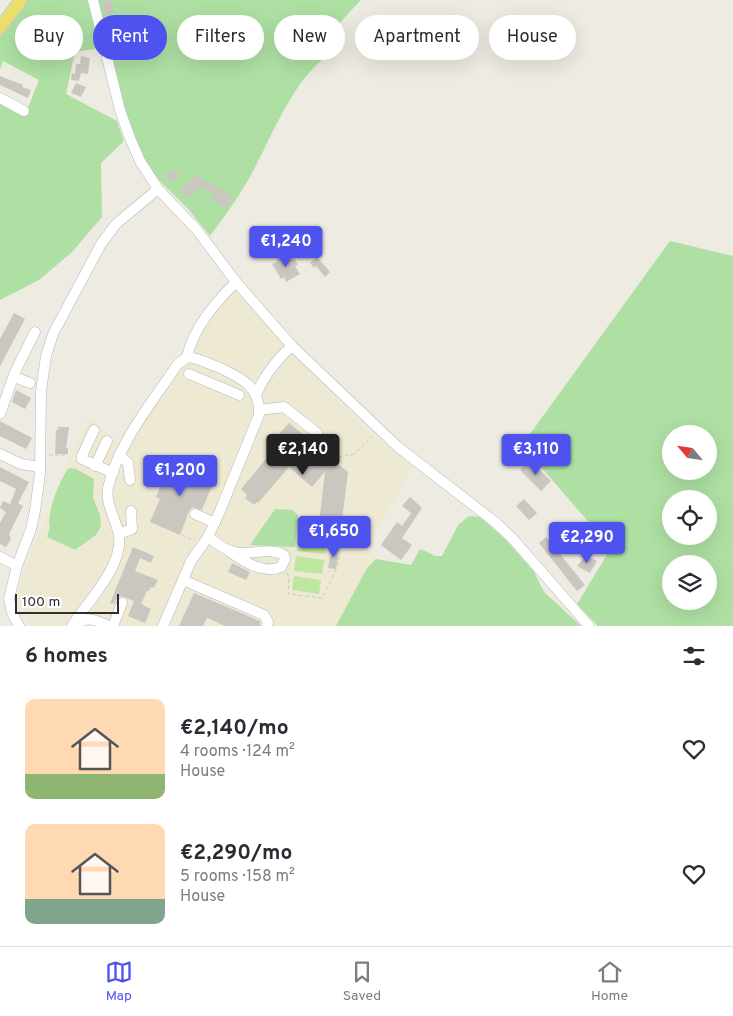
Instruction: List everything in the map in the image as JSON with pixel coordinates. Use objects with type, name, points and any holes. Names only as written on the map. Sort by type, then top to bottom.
[{"type":"main road","points":[[0,28],[21,0]]},
{"type":"street","points":[[93,0],[120,110],[140,161],[158,189],[197,230],[236,282],[292,346],[379,430],[514,539],[543,575],[589,626]]},
{"type":"street","points":[[0,98],[24,111]]},
{"type":"street","points":[[19,626],[12,613],[9,599],[17,566],[34,520],[40,467],[41,391],[46,356],[54,334],[102,244],[116,224],[158,189]]},
{"type":"street","points":[[72,626],[108,575],[120,543],[108,498],[112,473],[119,455],[177,365],[187,357],[193,339],[205,320],[220,299],[236,282]]},
{"type":"street","points":[[0,414],[14,377],[35,332]]},
{"type":"street","points":[[256,394],[263,380],[281,355],[292,346]]},
{"type":"street","points":[[163,626],[194,556],[215,522],[254,429],[260,410],[256,394],[243,379],[199,359],[187,357]]},
{"type":"street","points":[[220,387],[226,371]]},
{"type":"street","points":[[190,374],[239,396]]},
{"type":"street","points":[[14,377],[30,383]]},
{"type":"street","points":[[260,410],[281,406],[287,408],[317,433]]},
{"type":"street","points":[[94,430],[82,456],[84,460],[112,473]]},
{"type":"street","points":[[95,466],[106,441]]},
{"type":"street","points":[[0,454],[21,464],[40,467]]},
{"type":"street","points":[[119,455],[128,463],[130,480]]},
{"type":"street","points":[[119,534],[132,529],[131,511]]},
{"type":"street","points":[[195,514],[215,522]]},
{"type":"street","points":[[203,539],[241,559],[268,569],[281,567],[285,559],[284,555],[279,552],[243,553],[227,550]]},
{"type":"street","points":[[0,558],[17,566]]},
{"type":"street","points":[[183,580],[264,615],[268,622],[267,626]]},
{"type":"street","points":[[90,601],[89,610],[93,619]]},
{"type":"street","points":[[113,626],[122,603]]},
{"type":"street","points":[[76,626],[83,620],[93,619],[109,626]]},
{"type":"path","points":[[332,459],[354,454],[379,430]]},
{"type":"path","points":[[49,458],[49,454],[65,455]]},
{"type":"path","points":[[182,535],[203,539]]},
{"type":"path","points":[[286,572],[289,578],[288,594],[322,598],[336,568],[340,547],[336,536]]},
{"type":"path","points":[[596,626],[603,622],[613,622]]},
{"type":"shaded area","points":[[232,281],[294,354],[373,435],[414,466],[367,548],[376,559],[367,568],[336,626],[69,626],[65,624],[63,626],[32,626],[18,600],[22,576],[49,507],[88,418],[118,442],[135,413],[139,414],[184,354]]},
{"type":"green space","points":[[27,0],[89,0],[93,17],[93,49],[83,51],[83,15],[16,15]]},
{"type":"green space","points":[[97,0],[361,0],[345,17],[345,15],[274,15],[274,60],[323,60],[292,96],[247,182],[210,236],[189,210],[147,166],[126,116],[112,60],[167,60],[167,15],[101,15]]},
{"type":"green space","points":[[15,16],[15,60],[73,60],[66,94],[117,121],[124,141],[101,163],[102,217],[72,252],[39,280],[0,300],[0,103],[20,115],[26,113],[39,80],[3,61],[0,69],[0,36]]},
{"type":"green space","points":[[670,241],[733,256],[733,626],[598,626],[577,604],[611,548],[522,445]]},
{"type":"green space","points":[[69,468],[76,469],[94,479],[93,498],[100,515],[101,526],[96,535],[75,550],[47,537],[50,527],[50,514],[55,497]]},
{"type":"green space","points":[[275,509],[292,510],[298,515],[295,547],[250,545]]},
{"type":"green space","points":[[469,516],[480,517],[506,540],[534,572],[544,592],[581,626],[336,626],[367,568],[376,559],[411,565],[420,549],[436,556],[442,556],[458,525]]},
{"type":"green space","points":[[299,536],[326,540],[325,554],[297,551]]},
{"type":"green space","points":[[296,556],[324,560],[322,574],[294,571]]},
{"type":"green space","points":[[294,576],[321,580],[319,594],[292,590]]},
{"type":"building","points":[[111,0],[114,13],[105,15],[102,1]]},
{"type":"building","points":[[83,56],[90,58],[88,74],[81,73],[79,81],[71,80],[72,73],[75,74],[76,64],[80,64]]},
{"type":"building","points":[[0,76],[31,90],[28,98],[0,85]]},
{"type":"building","points":[[76,83],[86,87],[81,97],[71,93]]},
{"type":"building","points":[[174,169],[180,175],[173,183],[164,175]]},
{"type":"building","points":[[196,174],[208,184],[209,182],[233,197],[226,209],[211,199],[215,194],[200,186],[188,198],[180,191]]},
{"type":"building","points":[[283,254],[287,262],[294,258],[298,265],[295,266],[300,274],[286,282],[284,277],[281,279],[272,264],[278,261],[276,258]]},
{"type":"building","points":[[317,257],[330,272],[325,277],[316,266],[314,268],[310,263]]},
{"type":"building","points":[[14,313],[25,319],[0,366],[0,339]]},
{"type":"building","points":[[16,390],[31,398],[25,409],[12,402]]},
{"type":"building","points":[[0,421],[32,438],[26,449],[0,436]]},
{"type":"building","points":[[289,423],[348,472],[340,537],[325,535],[327,527],[323,527],[323,523],[319,523],[325,472],[312,487],[289,467],[258,503],[254,505],[245,498],[247,495],[241,489],[276,447],[279,449],[286,440],[279,434]]},
{"type":"building","points":[[58,427],[69,427],[66,448],[68,448],[68,454],[55,454],[56,430],[58,430]]},
{"type":"building","points":[[530,460],[551,481],[541,491],[520,470]]},
{"type":"building","points":[[174,462],[209,477],[207,481],[213,483],[202,510],[192,507],[189,511],[180,535],[150,522],[160,499],[156,497],[164,477],[167,478]]},
{"type":"building","points":[[0,467],[29,482],[18,503],[23,506],[9,534],[11,539],[6,547],[0,544],[0,523],[6,512],[0,508],[3,501],[10,504],[16,489],[0,481]]},
{"type":"building","points":[[410,497],[422,508],[402,538],[412,545],[401,560],[381,545],[397,522],[402,526],[411,513],[402,506]]},
{"type":"building","points":[[524,499],[537,513],[529,520],[516,506]]},
{"type":"building","points":[[558,523],[558,525],[569,525],[569,543],[557,543],[552,525]]},
{"type":"building","points":[[546,537],[585,585],[577,591],[539,543]]},
{"type":"building","points":[[133,547],[154,556],[151,563],[140,558],[135,571],[158,580],[154,588],[151,587],[147,591],[141,604],[151,609],[145,623],[128,616],[134,601],[121,596],[117,598],[114,604],[110,603]]},
{"type":"building","points":[[332,547],[339,548],[336,569],[328,568]]},
{"type":"building","points":[[586,556],[597,561],[590,573],[577,566]]},
{"type":"building","points":[[232,563],[250,572],[246,580],[228,572]]},
{"type":"building","points":[[194,593],[260,621],[260,626],[225,626],[207,618],[203,626],[179,626]]}]
